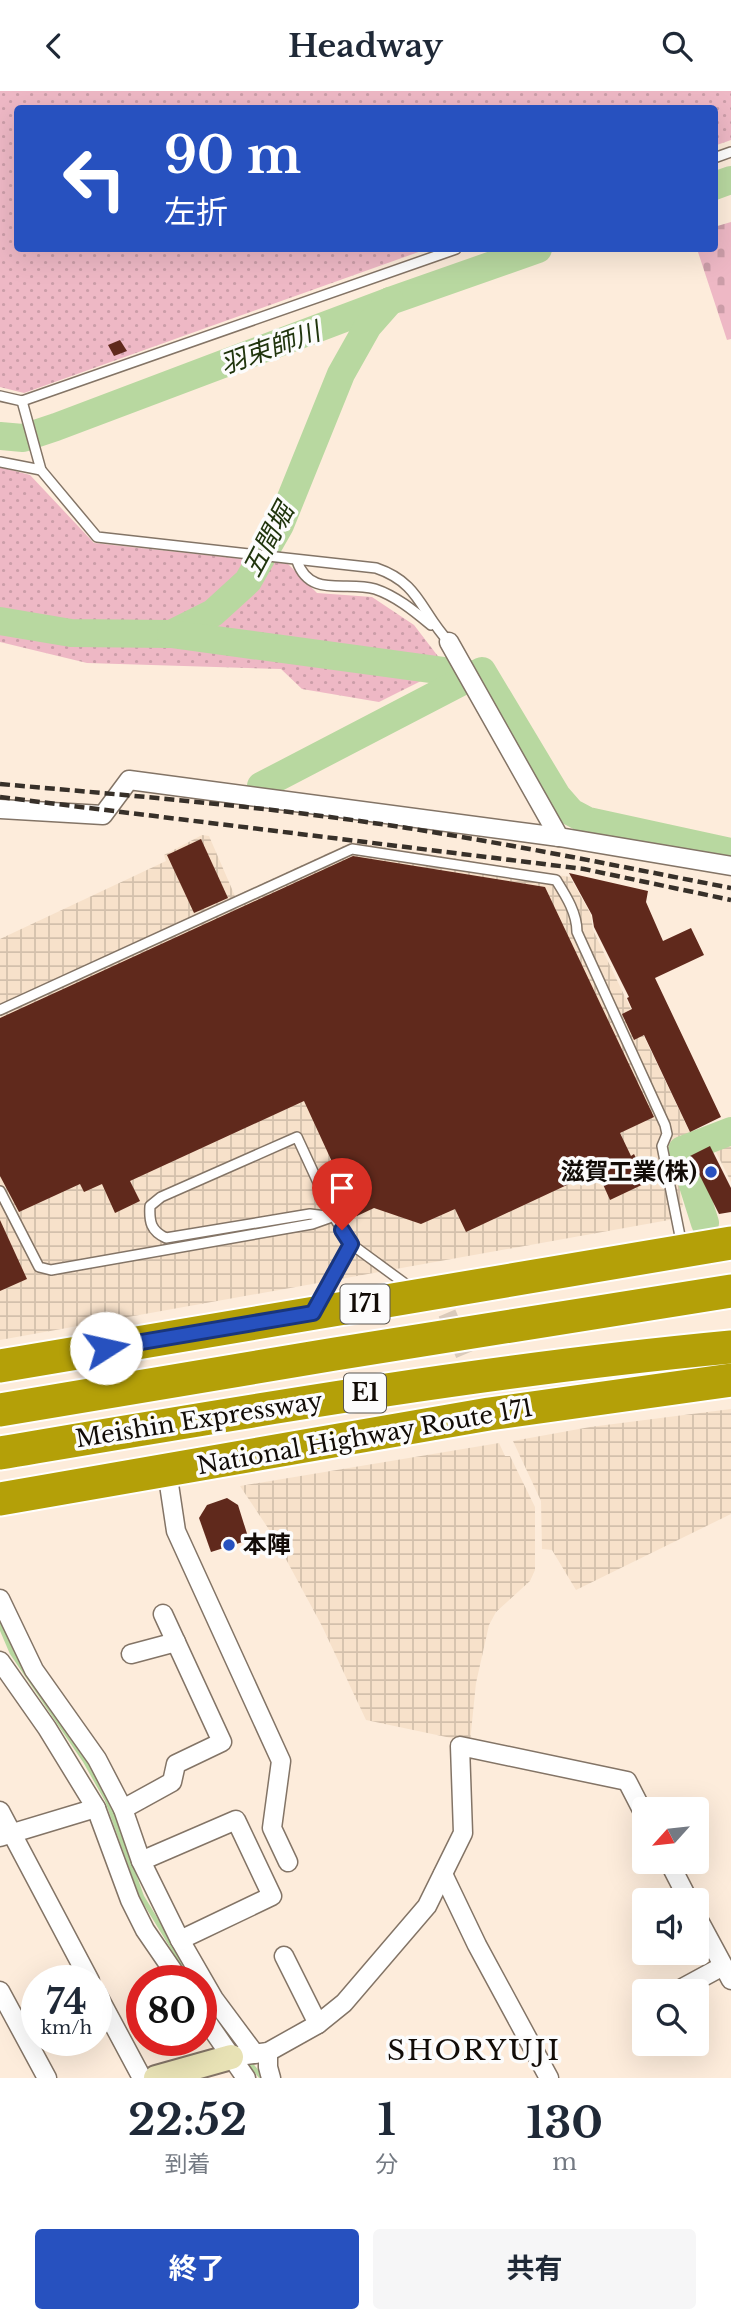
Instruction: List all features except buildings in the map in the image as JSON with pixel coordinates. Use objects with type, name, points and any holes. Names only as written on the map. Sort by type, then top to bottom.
[{"type":"highway","name":"171","points":[[0,1366],[313,1313],[435,1300],[680,1239],[731,1243]]},
{"type":"highway","name":"Meishin Expressway","points":[[0,1410],[731,1291]]},
{"type":"highway","name":"Meishin Expressway","points":[[335,1354],[543,1324],[731,1306]]},
{"type":"highway","name":"Meishin Expressway","points":[[0,1453],[276,1406],[497,1374],[731,1347]]},
{"type":"highway","name":"National Highway Route 171","points":[[0,1499],[489,1414],[731,1380]]},
{"type":"street","points":[[444,637],[559,837]]},
{"type":"street","points":[[0,809],[103,815],[129,780],[559,837],[731,866]]},
{"type":"street","points":[[477,1384],[489,1414]]},
{"type":"street","points":[[167,1471],[176,1531],[281,1761],[272,1828],[288,1862]]},
{"type":"street","points":[[0,1599],[34,1670],[97,1759],[122,1809],[141,1861],[180,1940],[214,1999],[251,2054],[246,2078]]},
{"type":"street","points":[[122,1809],[172,1782],[176,1764],[222,1742],[163,1614]]},
{"type":"street","points":[[131,1654],[176,1642]]},
{"type":"street","points":[[0,1661],[47,1728],[96,1808],[130,1900],[145,1930],[169,1965]]},
{"type":"street","points":[[156,2078],[251,2054],[318,2024],[344,2003],[427,1906],[463,1833],[460,1746],[626,1780],[635,1797]]},
{"type":"street","points":[[6,1835],[96,1808]]},
{"type":"street","points":[[0,1811],[6,1835],[81,1965]]},
{"type":"street","points":[[141,1861],[236,1820],[272,1896],[180,1940]]},
{"type":"street","points":[[443,1874],[477,1945],[549,2078]]},
{"type":"street","points":[[709,1939],[727,1973],[709,1979]]},
{"type":"street","points":[[284,1956],[318,2024]]},
{"type":"street","points":[[0,1990],[47,2078]]},
{"type":"street","points":[[112,2022],[142,2078]]},
{"type":"street","points":[[217,2026],[268,2067],[271,2078]]},
{"type":"lane","points":[[0,396],[22,401],[447,252]]},
{"type":"lane","points":[[22,401],[41,470],[97,537],[376,569],[391,573],[409,586],[444,637]]},
{"type":"lane","points":[[0,462],[41,470]]},
{"type":"lane","points":[[297,561],[309,580],[329,586],[372,588],[396,598],[444,637]]},
{"type":"lane","points":[[0,1010],[352,849],[556,880],[566,896],[577,921],[578,932],[665,1125],[667,1134],[662,1146],[680,1239]]},
{"type":"lane","points":[[334,1217],[310,1214],[166,1238],[155,1232],[149,1219],[150,1206],[162,1197],[296,1137],[334,1217],[351,1244],[435,1300]]},
{"type":"lane","points":[[0,1191],[39,1267],[51,1270],[312,1224],[334,1217]]},
{"type":"lane","points":[[313,1313],[351,1244]]},
{"type":"shaded area","points":[[202,835],[209,836],[235,896],[352,842],[570,877],[591,915],[593,930],[694,1141],[673,1150],[683,1206],[669,1220],[0,1340],[0,939],[166,861],[164,855]]},
{"type":"shaded area","points":[[731,1135],[731,1182],[711,1142]]},
{"type":"shaded area","points":[[731,1409],[731,1514],[576,1590],[552,1550],[542,1549],[541,1501],[513,1441],[590,1427]]},
{"type":"shaded area","points":[[499,1443],[505,1456],[510,1456],[535,1507],[535,1570],[530,1581],[496,1612],[489,1625],[476,1683],[470,1742],[366,1720],[322,1626],[274,1537],[240,1486]]},
{"type":"green space","points":[[0,91],[731,91],[731,140],[718,145],[718,105],[14,105],[14,252],[419,252],[24,393],[0,387]]},
{"type":"green space","points":[[731,222],[731,339],[727,340],[698,252],[718,252],[718,226]]},
{"type":"green space","points":[[0,467],[30,475],[94,543],[288,564],[317,593],[372,597],[414,625],[447,668],[379,702],[302,689],[281,669],[87,663],[0,642]]},
{"type":"waterway","name":"羽束師川","points":[[718,185],[731,180]]},
{"type":"waterway","name":"羽束師川","points":[[0,436],[23,438],[56,427],[390,301],[529,252]]},
{"type":"waterway","name":"五間堀","points":[[0,621],[71,633],[171,634],[213,613],[248,581],[280,525],[341,374],[368,326],[390,301]]},
{"type":"waterway","points":[[171,634],[474,675]]},
{"type":"waterway","points":[[261,786],[482,671],[557,796],[571,812],[588,821],[731,852]]},
{"type":"waterway","points":[[705,1223],[682,1150],[731,1131]]},
{"type":"waterway","points":[[0,1625],[12,1653],[85,1761],[107,1800],[142,1897],[183,1965]]},
{"type":"waterway","points":[[217,2020],[223,2030]]},
{"type":"waterway","points":[[248,2061],[262,2078]]},
{"type":"tunnel","points":[[447,1313],[477,1384]]},
{"type":"railway","points":[[0,784],[306,814],[407,828],[731,888]]},
{"type":"railway","points":[[0,797],[584,869],[731,900]]},
{"type":"place","name":"滋賀工業(株)","points":[[711,1172]]},
{"type":"place","name":"本陣","points":[[229,1545]]},
{"type":"district","name":"SHORYUJI","points":[[474,2050]]},
{"type":"route","points":[[106,1348],[313,1313],[351,1244],[342,1230]]}]
